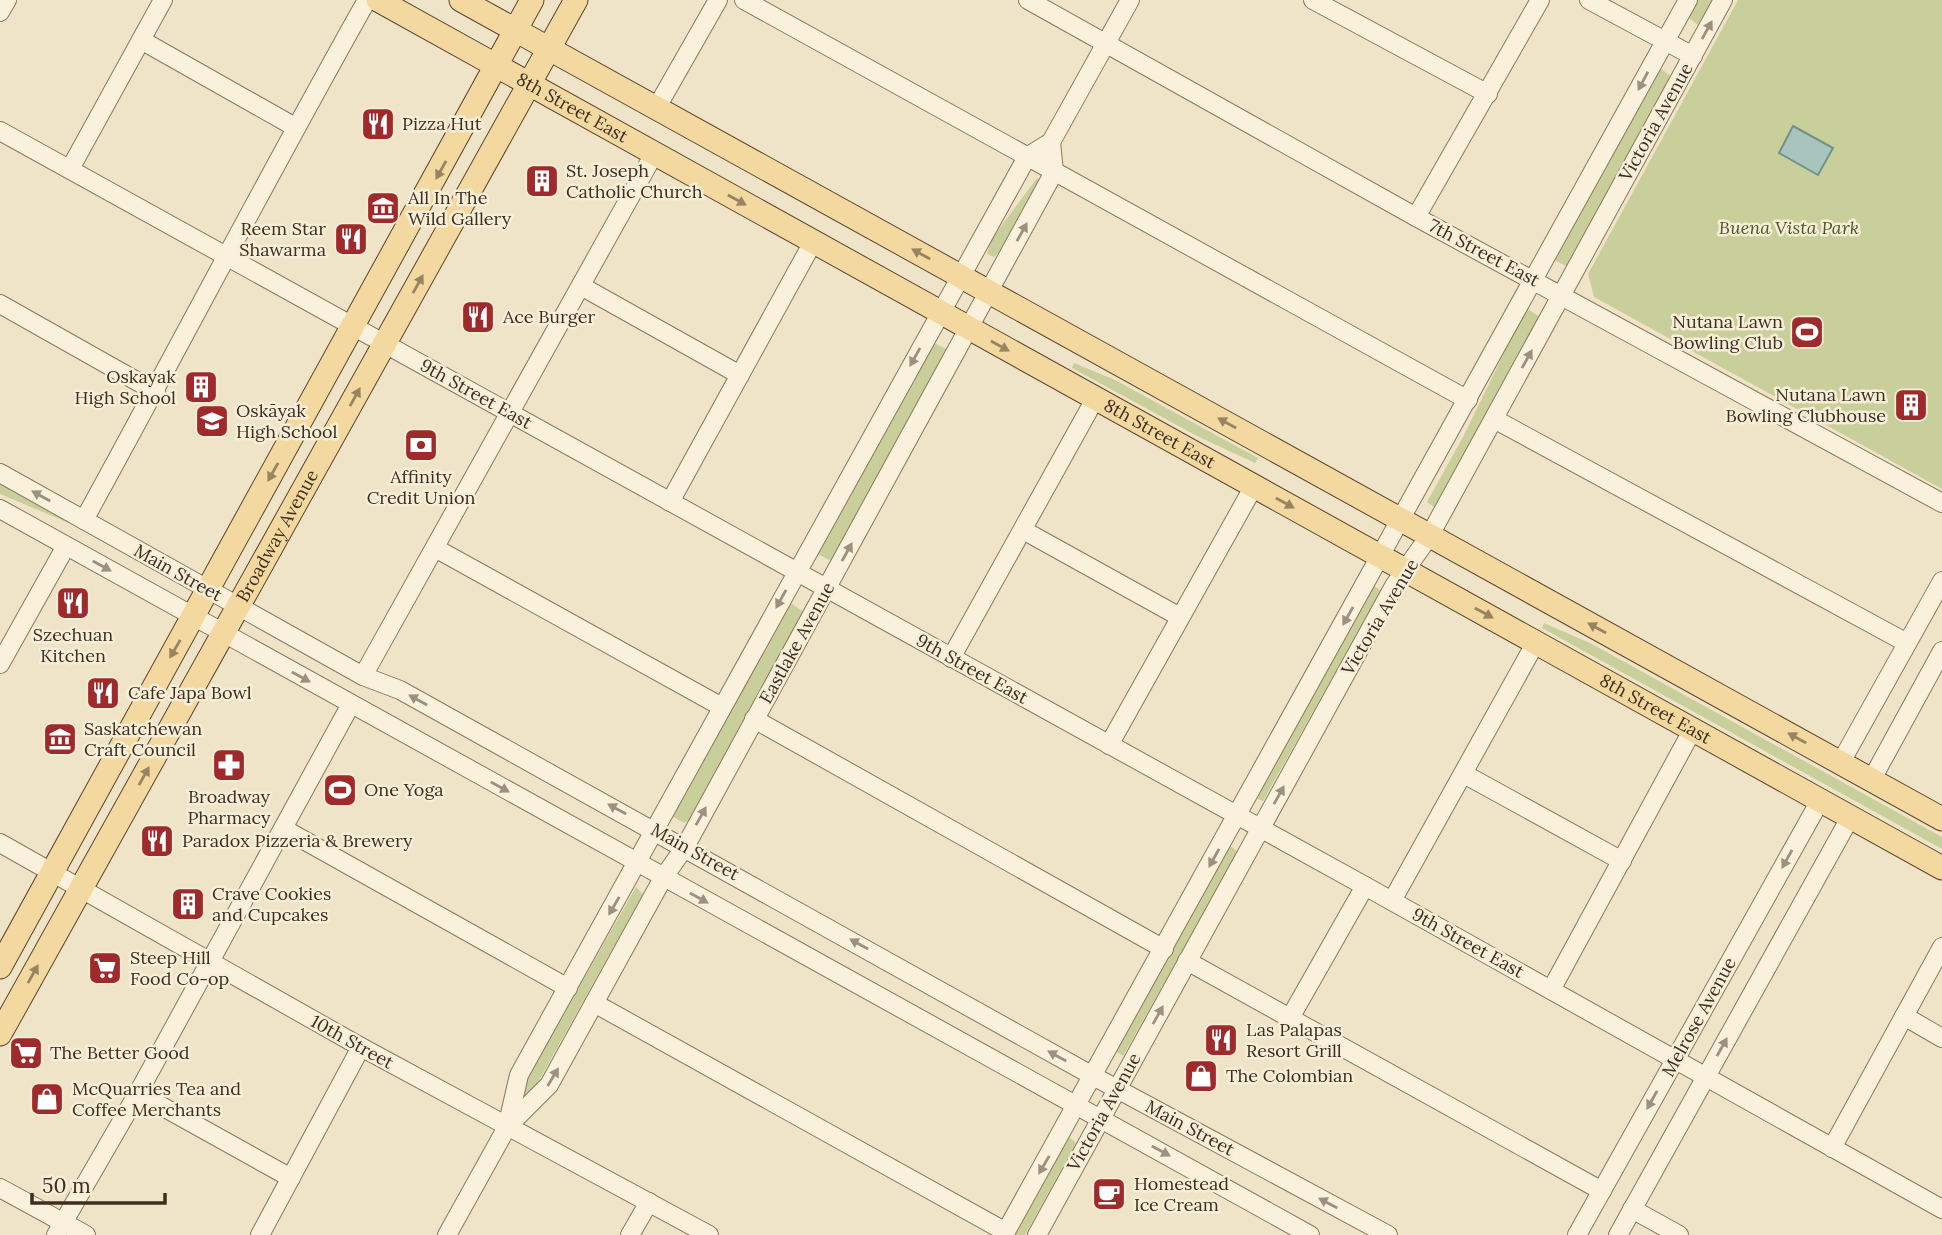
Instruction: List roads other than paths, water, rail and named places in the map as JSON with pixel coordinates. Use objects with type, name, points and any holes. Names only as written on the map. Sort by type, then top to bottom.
[{"type":"main road","name":"8th Street East","points":[[378,0],[1942,868]]},
{"type":"main road","name":"Broadway Avenue","points":[[0,967],[533,0]]},
{"type":"main road","name":"Broadway Avenue","points":[[0,1034],[576,0]]},
{"type":"main road","points":[[471,3],[1942,819]]},
{"type":"street","points":[[0,12],[7,0]]},
{"type":"street","points":[[70,169],[163,0]]},
{"type":"street","points":[[84,520],[156,392],[215,280],[225,255],[367,0]]},
{"type":"street","points":[[657,107],[718,0]]},
{"type":"street","points":[[744,0],[1468,400]]},
{"type":"street","name":"7th Street East","points":[[1028,0],[1416,217],[1942,503]]},
{"type":"street","name":"Eastlake Avenue","points":[[507,1127],[519,1075],[639,862],[796,572],[1027,157],[1051,142],[1130,0]]},
{"type":"street","points":[[1313,0],[1488,94]]},
{"type":"street","points":[[1416,217],[1540,0]]},
{"type":"street","points":[[1589,0],[1693,56]]},
{"type":"street","name":"Victoria Avenue","points":[[1005,1233],[1688,0]]},
{"type":"street","name":"Victoria Avenue","points":[[1037,1235],[1394,586],[1430,535],[1723,0]]},
{"type":"street","points":[[141,40],[295,127]]},
{"type":"street","name":"9th Street East","points":[[0,131],[1366,886],[1942,1209]]},
{"type":"street","points":[[1051,142],[1054,172]]},
{"type":"street","points":[[363,676],[654,154]]},
{"type":"street","name":"Eastlake Avenue","points":[[447,1235],[507,1127],[549,1085],[663,878],[685,847],[1054,172]]},
{"type":"street","points":[[670,502],[813,242]]},
{"type":"street","points":[[581,286],[740,375]]},
{"type":"street","points":[[0,304],[156,392]]},
{"type":"street","points":[[951,658],[1095,399]]},
{"type":"street","points":[[1494,419],[1907,643]]},
{"type":"street","name":"Main Street","points":[[0,473],[363,676],[400,690],[1093,1076],[1388,1235]]},
{"type":"street","points":[[1109,744],[1254,486]]},
{"type":"street","name":"Main Street","points":[[0,509],[1310,1235]]},
{"type":"street","points":[[1023,530],[1180,617]]},
{"type":"street","points":[[0,664],[66,546]]},
{"type":"street","points":[[435,548],[722,707]]},
{"type":"street","points":[[1841,762],[1942,581]]},
{"type":"street","points":[[1392,901],[1536,642]]},
{"type":"street","points":[[1872,779],[1940,659]]},
{"type":"street","points":[[60,1229],[138,1093],[351,705]]},
{"type":"street","points":[[754,719],[1164,949]]},
{"type":"street","points":[[1551,990],[1693,729]]},
{"type":"street","points":[[1464,774],[1622,861]]},
{"type":"street","name":"Melrose Avenue","points":[[1577,1235],[1821,799]]},
{"type":"street","name":"Melrose Avenue","points":[[1618,1235],[1851,816]]},
{"type":"street","points":[[284,829],[568,988]]},
{"type":"street","name":"10th Street","points":[[0,843],[361,1048],[709,1235]]},
{"type":"street","points":[[1290,1018],[1366,886]]},
{"type":"street","points":[[1832,1149],[1942,947]]},
{"type":"street","points":[[1187,961],[1602,1191]]},
{"type":"street","points":[[594,1003],[1005,1233]]},
{"type":"street","points":[[1903,1016],[1942,1038]]},
{"type":"street","points":[[260,1235],[361,1048]]},
{"type":"street","points":[[138,1093],[291,1178]]},
{"type":"street","points":[[0,1188],[60,1229],[86,1235]]},
{"type":"street","points":[[630,1235],[649,1202]]},
{"type":"street","points":[[1632,1209],[1679,1235]]},
{"type":"water","points":[[1793,126],[1833,148],[1818,175],[1779,153]]},
{"type":"place","name":"Pizza Hut","points":[[378,124]]},
{"type":"place","name":"St. Joseph Catholic Church","points":[[542,181]]},
{"type":"place","name":"All In The Wild Gallery","points":[[383,208]]},
{"type":"place","name":"Reem Star Shawarma","points":[[351,239]]},
{"type":"place","name":"Ace Burger","points":[[478,317]]},
{"type":"place","name":"Nutana Lawn Bowling Club","points":[[1807,332]]},
{"type":"place","name":"Oskayak High School","points":[[201,387]]},
{"type":"place","name":"Nutana Lawn Bowling Clubhouse","points":[[1911,405]]},
{"type":"place","name":"Oskāyak High School","points":[[212,421]]},
{"type":"place","name":"Affinity Credit Union","points":[[421,445]]},
{"type":"place","name":"Szechuan Kitchen","points":[[73,603]]},
{"type":"place","name":"Cafe Japa Bowl","points":[[103,693]]},
{"type":"place","name":"Saskatchewan Craft Council","points":[[60,739]]},
{"type":"place","name":"Broadway Pharmacy","points":[[229,765]]},
{"type":"place","name":"One Yoga","points":[[340,790]]},
{"type":"place","name":"Paradox Pizzeria & Brewery","points":[[157,841]]},
{"type":"place","name":"Crave Cookies and Cupcakes","points":[[188,904]]},
{"type":"place","name":"Steep Hill Food Co-op","points":[[105,968]]},
{"type":"place","name":"Las Palapas Resort Grill","points":[[1221,1040]]},
{"type":"place","name":"The Better Good","points":[[26,1053]]},
{"type":"place","name":"The Colombian","points":[[1201,1076]]},
{"type":"place","name":"McQuarries Tea and Coffee Merchants","points":[[47,1099]]},
{"type":"place","name":"Homestead Ice Cream","points":[[1109,1194]]},
{"type":"park label","name":"Buena Vista Park","points":[[1789,228]]}]
